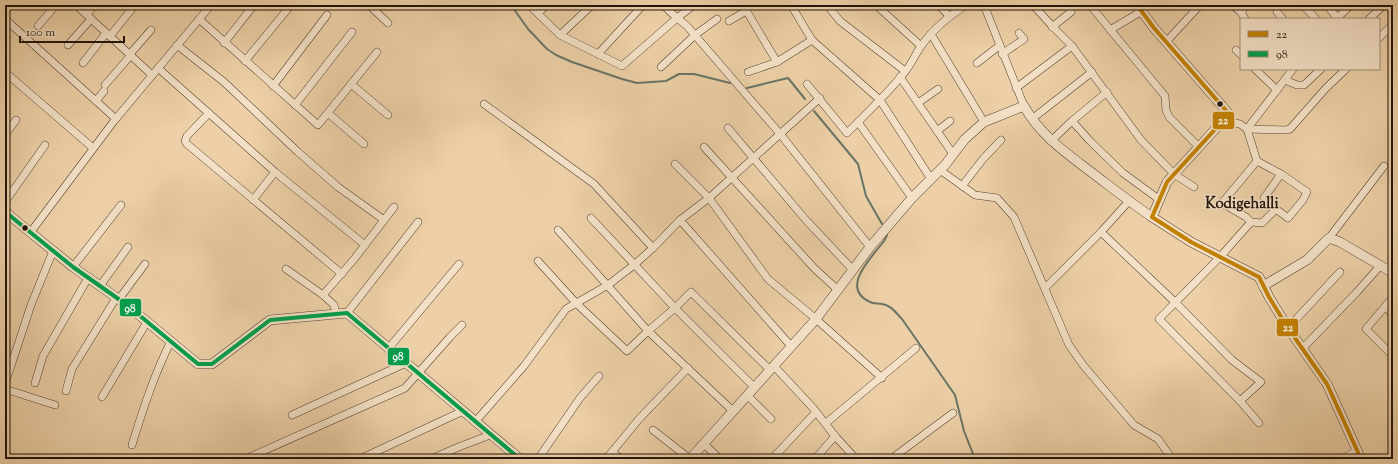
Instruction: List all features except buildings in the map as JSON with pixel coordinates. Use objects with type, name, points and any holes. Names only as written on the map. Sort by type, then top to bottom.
[{"type":"street","points":[[38,26],[56,5]]},
{"type":"street","points":[[76,5],[152,75]]},
{"type":"street","points":[[68,45],[89,17],[94,5]]},
{"type":"street","points":[[83,64],[135,5]]},
{"type":"street","points":[[30,233],[116,119],[211,5]]},
{"type":"street","points":[[224,43],[254,5]]},
{"type":"street","points":[[246,61],[291,5]]},
{"type":"street","points":[[369,5],[388,23]]},
{"type":"street","points":[[529,5],[560,35],[622,66],[694,5]]},
{"type":"street","points":[[538,13],[547,5]]},
{"type":"street","points":[[560,35],[592,5]]},
{"type":"street","points":[[598,54],[643,5]]},
{"type":"street","points":[[663,5],[695,35],[781,135],[870,247]]},
{"type":"street","points":[[791,5],[812,40],[880,100],[931,179]]},
{"type":"street","points":[[827,5],[840,22],[903,74],[918,103],[953,154]]},
{"type":"street","points":[[876,5],[921,46]]},
{"type":"street","points":[[939,5],[949,16]]},
{"type":"street","points":[[807,84],[820,98],[847,133],[880,100],[903,74],[921,46],[931,34],[949,16],[966,5]]},
{"type":"street","points":[[984,5],[1002,54],[1024,106],[1032,119],[1051,142],[1152,217],[1191,242],[1259,277],[1288,328],[1327,384],[1362,459]]},
{"type":"street","points":[[1033,5],[1052,27],[1072,46],[1141,140],[1174,174],[1194,188]]},
{"type":"street","points":[[1090,5],[1165,96],[1166,110],[1169,117],[1199,147]]},
{"type":"street","points":[[1166,42],[1200,5]]},
{"type":"street","points":[[1232,5],[1241,12],[1245,18]]},
{"type":"street","points":[[1241,12],[1248,5]]},
{"type":"street","points":[[1304,5],[1315,18]]},
{"type":"street","points":[[1327,5],[1337,18],[1351,5]]},
{"type":"street","points":[[1370,18],[1384,5]]},
{"type":"street","points":[[729,21],[745,8],[777,62]]},
{"type":"street","points":[[1110,30],[1140,8],[1166,42],[1229,114],[1167,182],[1152,217]]},
{"type":"street","points":[[1052,27],[1071,12]]},
{"type":"street","points":[[1277,12],[1282,18]]},
{"type":"street","points":[[273,86],[327,16]]},
{"type":"street","points":[[5,19],[116,119]]},
{"type":"street","points":[[199,19],[224,43],[318,125],[377,52]]},
{"type":"street","points":[[661,67],[695,35],[717,19]]},
{"type":"street","points":[[1380,37],[1393,24]]},
{"type":"street","points":[[96,101],[150,30]]},
{"type":"street","points":[[295,105],[352,32]]},
{"type":"street","points":[[1002,54],[1024,40],[1019,33]]},
{"type":"street","points":[[931,34],[984,122]]},
{"type":"street","points":[[748,72],[777,62],[812,40]]},
{"type":"street","points":[[177,45],[224,82],[298,152],[338,187],[384,220]]},
{"type":"street","points":[[977,63],[999,46]]},
{"type":"street","points":[[1016,88],[1072,46]]},
{"type":"street","points":[[158,68],[275,172],[365,245]]},
{"type":"street","points":[[1256,70],[1277,90]]},
{"type":"street","points":[[1247,129],[1291,70]]},
{"type":"street","points":[[1284,80],[1297,86],[1304,85],[1320,70]]},
{"type":"street","points":[[1223,121],[1240,124],[1247,129],[1290,129],[1326,88],[1345,70]]},
{"type":"street","points":[[5,72],[93,148]]},
{"type":"street","points":[[1032,119],[1092,72]]},
{"type":"street","points":[[351,84],[388,115]]},
{"type":"street","points":[[918,103],[938,89]]},
{"type":"street","points":[[1051,142],[1072,121],[1107,92]]},
{"type":"street","points":[[475,422],[524,366],[566,309],[608,285],[634,265],[680,220],[709,198],[731,177],[781,135],[820,98]]},
{"type":"street","points":[[484,104],[594,184],[653,248]]},
{"type":"street","points":[[653,430],[690,459],[816,319],[870,247],[912,198],[940,170],[965,139],[984,122],[1024,106]]},
{"type":"street","points":[[209,113],[187,136],[185,141],[342,274]]},
{"type":"street","points":[[328,113],[364,144]]},
{"type":"street","points":[[5,135],[16,120]]},
{"type":"street","points":[[937,131],[950,121]]},
{"type":"street","points":[[1072,121],[1123,173],[1160,200]]},
{"type":"street","points":[[858,122],[912,198]]},
{"type":"street","points":[[728,128],[805,219],[852,270]]},
{"type":"street","points":[[1247,129],[1257,161],[1281,174],[1307,192],[1303,200],[1288,218],[1276,209],[1262,223],[1251,222],[1246,217],[1222,203],[1257,161]]},
{"type":"street","points":[[962,186],[983,159],[1001,140]]},
{"type":"street","points":[[5,202],[45,145]]},
{"type":"street","points":[[704,147],[814,268],[838,290]]},
{"type":"street","points":[[675,164],[709,198],[768,279],[816,319],[882,378]]},
{"type":"street","points":[[1263,286],[1307,260],[1329,238],[1384,166]]},
{"type":"street","points":[[940,170],[975,195],[997,198],[1014,217],[1069,345],[1083,365],[1134,425],[1158,439],[1172,459]]},
{"type":"street","points":[[253,200],[275,172]]},
{"type":"street","points":[[1264,198],[1281,174]]},
{"type":"street","points":[[1045,288],[1101,232],[1129,201]]},
{"type":"street","points":[[73,267],[121,205]]},
{"type":"street","points":[[323,295],[342,274],[394,207]]},
{"type":"street","points":[[5,210],[30,233],[73,267],[118,298],[198,364],[212,364],[270,320],[346,313],[520,459]]},
{"type":"street","points":[[591,218],[634,265],[754,387]]},
{"type":"street","points":[[680,220],[791,346]]},
{"type":"street","points":[[346,313],[418,222]]},
{"type":"street","points":[[1251,222],[1220,257],[1159,319],[1240,401],[1259,423]]},
{"type":"street","points":[[558,230],[648,331],[733,411]]},
{"type":"street","points":[[1101,232],[1176,303],[1232,360],[1261,382],[1240,401]]},
{"type":"street","points":[[1329,238],[1340,242],[1393,273]]},
{"type":"street","points":[[100,286],[128,248]]},
{"type":"street","points":[[5,384],[31,305],[53,251]]},
{"type":"street","points":[[538,261],[577,304],[627,351],[676,308],[691,292],[813,408],[855,459]]},
{"type":"street","points":[[66,391],[72,369],[118,298],[145,264]]},
{"type":"street","points":[[388,348],[459,264]]},
{"type":"street","points":[[1302,349],[1380,266]]},
{"type":"street","points":[[286,269],[323,295],[334,305],[336,314]]},
{"type":"street","points":[[1288,328],[1340,272]]},
{"type":"street","points":[[34,383],[43,356],[88,278]]},
{"type":"street","points":[[1393,297],[1386,308],[1366,329],[1393,356]]},
{"type":"street","points":[[1386,308],[1393,315]]},
{"type":"street","points":[[102,397],[147,322]]},
{"type":"street","points":[[245,459],[405,388],[462,325]]},
{"type":"street","points":[[132,445],[149,390],[160,362],[171,341]]},
{"type":"street","points":[[826,423],[882,378],[916,348]]},
{"type":"street","points":[[292,415],[406,363]]},
{"type":"street","points":[[605,459],[639,419],[688,368]]},
{"type":"street","points":[[538,459],[580,398],[599,376]]},
{"type":"street","points":[[5,389],[55,405]]},
{"type":"street","points":[[747,396],[771,420]]},
{"type":"street","points":[[360,459],[463,411]]},
{"type":"street","points":[[772,459],[816,412]]},
{"type":"street","points":[[891,459],[953,413]]},
{"type":"street","points":[[431,459],[490,435]]},
{"type":"street","points":[[815,459],[835,436]]},
{"type":"street","points":[[704,444],[720,459]]},
{"type":"street","points":[[1343,459],[1357,450]]},
{"type":"street","points":[[612,452],[622,459]]},
{"type":"waterway","points":[[511,5],[528,29],[547,49],[572,62],[637,83],[666,81],[679,74],[694,74],[730,83]]},
{"type":"waterway","points":[[747,88],[788,78],[805,99]]},
{"type":"waterway","points":[[814,111],[858,164],[866,196],[882,224]]},
{"type":"waterway","points":[[887,235],[861,272],[857,289],[861,296],[870,302],[888,306],[902,319],[955,395],[964,431],[975,459]]},
{"type":"transit line","name":"22","points":[[1137,5],[1154,28],[1229,114],[1167,182],[1152,217],[1191,242],[1259,277],[1288,328],[1327,384],[1361,459]]},
{"type":"transit line","name":"98","points":[[5,210],[73,267],[127,305],[198,364],[212,364],[270,320],[347,313],[520,459]]},
{"type":"district","name":"Kodigehalli","points":[[1242,204]]}]
